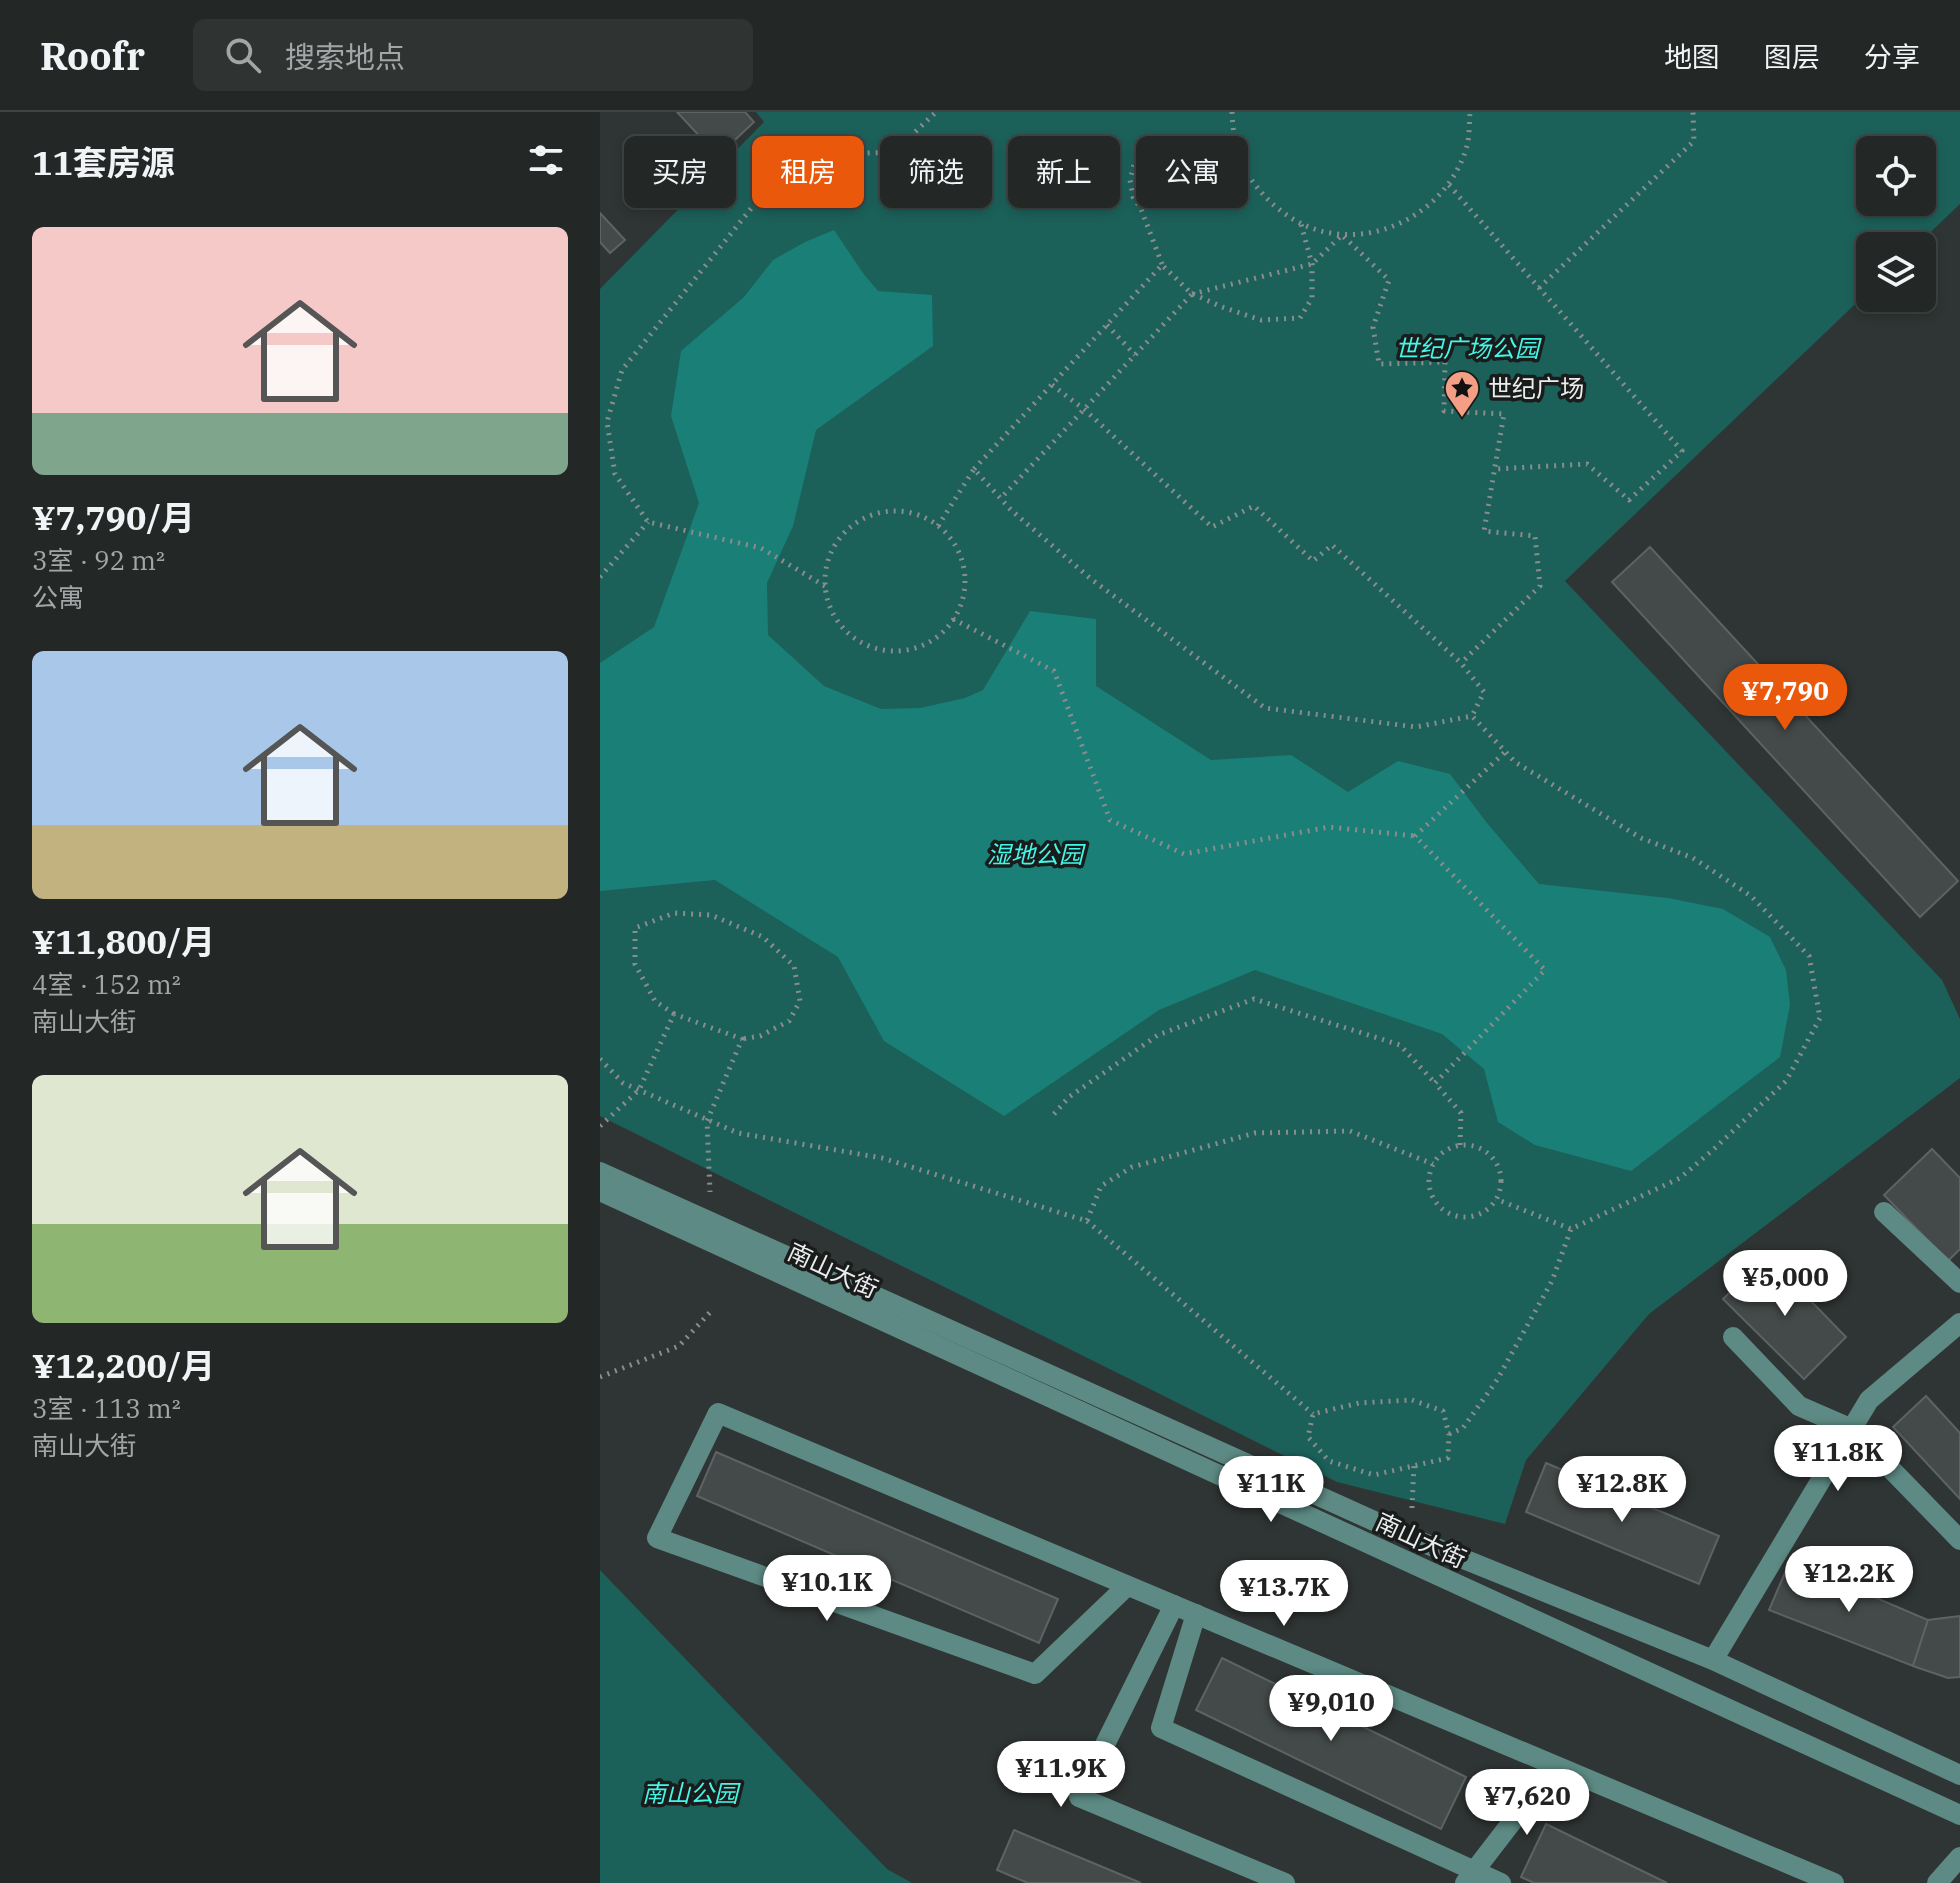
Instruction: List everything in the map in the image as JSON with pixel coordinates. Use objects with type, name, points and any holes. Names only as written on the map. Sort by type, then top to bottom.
[{"type":"street","name":"南山大街","points":[[600,1172],[1414,1539],[1713,1660],[1960,1775]]},
{"type":"street","name":"南山大街","points":[[600,1191],[1960,1815]]},
{"type":"street","points":[[1884,1212],[1960,1283]]},
{"type":"street","points":[[1713,1660],[1869,1400],[1960,1323]]},
{"type":"street","points":[[1733,1337],[1799,1406],[1852,1429],[1960,1540]]},
{"type":"street","points":[[1127,1586],[1035,1674],[657,1538],[718,1413],[1834,1883]]},
{"type":"street","points":[[1174,1605],[1079,1797],[1285,1883]]},
{"type":"street","points":[[1196,1614],[1161,1728],[1470,1876],[1501,1883]]},
{"type":"street","points":[[1470,1876],[1555,1766]]},
{"type":"street","points":[[1937,1883],[1960,1857]]},
{"type":"path","points":[[825,586],[761,548],[648,522],[615,474],[607,422],[622,370],[793,156],[894,152],[936,112]]},
{"type":"path","points":[[1232,112],[1234,136]]},
{"type":"path","points":[[1248,175],[1270,203],[1300,224],[1342,235],[1383,231],[1420,214],[1449,185],[1467,148],[1470,112]]},
{"type":"path","points":[[1539,288],[1694,141],[1693,112]]},
{"type":"path","points":[[1136,163],[1130,180],[1136,202]]},
{"type":"path","points":[[1449,185],[1682,451],[1629,500],[1587,464],[1494,469]]},
{"type":"path","points":[[1140,208],[1162,265],[1192,294],[1261,320],[1300,318],[1312,298],[1312,264],[1300,224]]},
{"type":"path","points":[[1001,498],[1192,294],[1312,264],[1342,235]]},
{"type":"path","points":[[1342,235],[1389,280],[1373,327],[1379,364],[1445,362],[1444,411],[1504,414],[1484,531],[1535,536],[1540,586],[1461,663]]},
{"type":"path","points":[[938,526],[974,469],[1162,265]]},
{"type":"path","points":[[1107,325],[1135,355]]},
{"type":"path","points":[[1052,385],[1085,410],[1212,527],[1254,506],[1313,561],[1332,545],[1461,663],[1484,692],[1472,716]]},
{"type":"path","points":[[974,469],[1011,510],[1091,579],[1265,708],[1416,727],[1472,716]]},
{"type":"path","points":[[895,510],[918,514],[938,526],[952,541],[962,559],[965,580],[962,601],[953,619],[939,635],[920,646],[899,651],[877,649],[857,640],[841,625],[830,607],[825,586],[827,563],[836,541],[852,525],[873,514],[895,510]]},
{"type":"path","points":[[600,577],[648,522]]},
{"type":"path","points":[[953,619],[1054,671],[1110,820],[1184,854],[1329,827],[1415,836],[1545,970],[1435,1083]]},
{"type":"path","points":[[1449,1434],[1463,1428],[1497,1380],[1552,1281],[1571,1229],[1680,1178],[1786,1081],[1820,1018],[1809,956],[1751,896],[1693,858],[1641,838],[1515,762],[1472,716]]},
{"type":"path","points":[[1415,836],[1505,752]]},
{"type":"path","points":[[674,913],[711,915],[763,937],[794,966],[800,1001],[789,1021],[760,1036],[742,1039],[674,1014],[655,1001],[635,964],[635,928],[674,913]]},
{"type":"path","points":[[1054,1114],[1069,1097],[1158,1035],[1254,999],[1400,1045],[1461,1113],[1460,1145]]},
{"type":"path","points":[[600,1126],[639,1090],[674,1014]]},
{"type":"path","points":[[710,1192],[707,1121],[742,1039]]},
{"type":"path","points":[[600,1059],[623,1083],[738,1133],[882,1158],[1087,1221],[1313,1414]]},
{"type":"path","points":[[1087,1221],[1101,1186],[1132,1167],[1255,1133],[1350,1131],[1433,1164]]},
{"type":"path","points":[[1460,1145],[1483,1149],[1498,1166],[1501,1177],[1501,1188],[1489,1209],[1465,1218],[1453,1216],[1442,1209],[1433,1200],[1429,1188],[1429,1176],[1440,1154],[1460,1145]]},
{"type":"path","points":[[1496,1199],[1571,1229]]},
{"type":"path","points":[[600,1377],[679,1346],[713,1309]]},
{"type":"path","points":[[1412,1400],[1443,1411],[1449,1434],[1448,1458],[1374,1475],[1329,1461],[1308,1437],[1313,1414],[1359,1403],[1412,1400]]},
{"type":"path","points":[[1414,1465],[1414,1539]]},
{"type":"green space","name":"湿地公园","points":[[756,112],[1960,112],[1960,204],[1931,232],[1856,232],[1856,303],[1565,581],[1942,980],[1960,1019],[1960,1078],[1649,1314],[1526,1460],[1505,1524],[1337,1482],[600,1116],[600,289],[680,208],[736,208],[736,151],[764,122]]},
{"type":"green space","name":"南山公园","points":[[600,1570],[887,1869],[912,1883],[600,1883]]},
{"type":"shaded area","points":[[834,230],[878,291],[932,295],[933,346],[816,430],[793,526],[767,583],[768,635],[824,686],[881,709],[920,708],[965,698],[983,690],[1030,611],[1096,619],[1096,686],[1211,760],[1291,755],[1348,792],[1398,761],[1450,774],[1539,884],[1668,898],[1723,909],[1770,937],[1786,970],[1790,1005],[1780,1057],[1631,1171],[1535,1145],[1498,1122],[1484,1069],[1442,1034],[1255,970],[1159,1010],[1004,1116],[884,1041],[838,957],[715,880],[600,891],[600,663],[654,627],[699,503],[671,416],[681,351],[744,297],[773,260]]},
{"type":"building","points":[[677,112],[745,112],[754,122],[736,139],[736,136],[699,136]]},
{"type":"building","points":[[600,213],[625,240],[610,253],[600,242]]},
{"type":"building","points":[[1650,547],[1958,881],[1920,917],[1612,582]]},
{"type":"building","points":[[1932,1149],[1960,1178],[1960,1249],[1948,1261],[1884,1195]]},
{"type":"building","points":[[1767,1256],[1846,1337],[1804,1379],[1723,1299]]},
{"type":"building","points":[[1926,1396],[1960,1433],[1960,1499],[1893,1427]]},
{"type":"building","points":[[716,1452],[1058,1599],[1039,1643],[697,1496]]},
{"type":"building","points":[[1546,1463],[1719,1536],[1699,1584],[1526,1512]]},
{"type":"building","points":[[1790,1561],[1928,1620],[1913,1666],[1769,1610]]},
{"type":"building","points":[[1960,1616],[1960,1677],[1948,1678],[1913,1666],[1928,1620]]},
{"type":"building","points":[[1222,1658],[1466,1777],[1441,1829],[1196,1710]]},
{"type":"building","points":[[1546,1824],[1667,1883],[1534,1883],[1521,1877]]},
{"type":"building","points":[[1014,1830],[1141,1883],[1028,1883],[997,1870]]},
{"type":"place","name":"世纪广场","points":[[1462,419]]},
{"type":"park label","name":"世纪广场公园","points":[[1467,348]]}]
